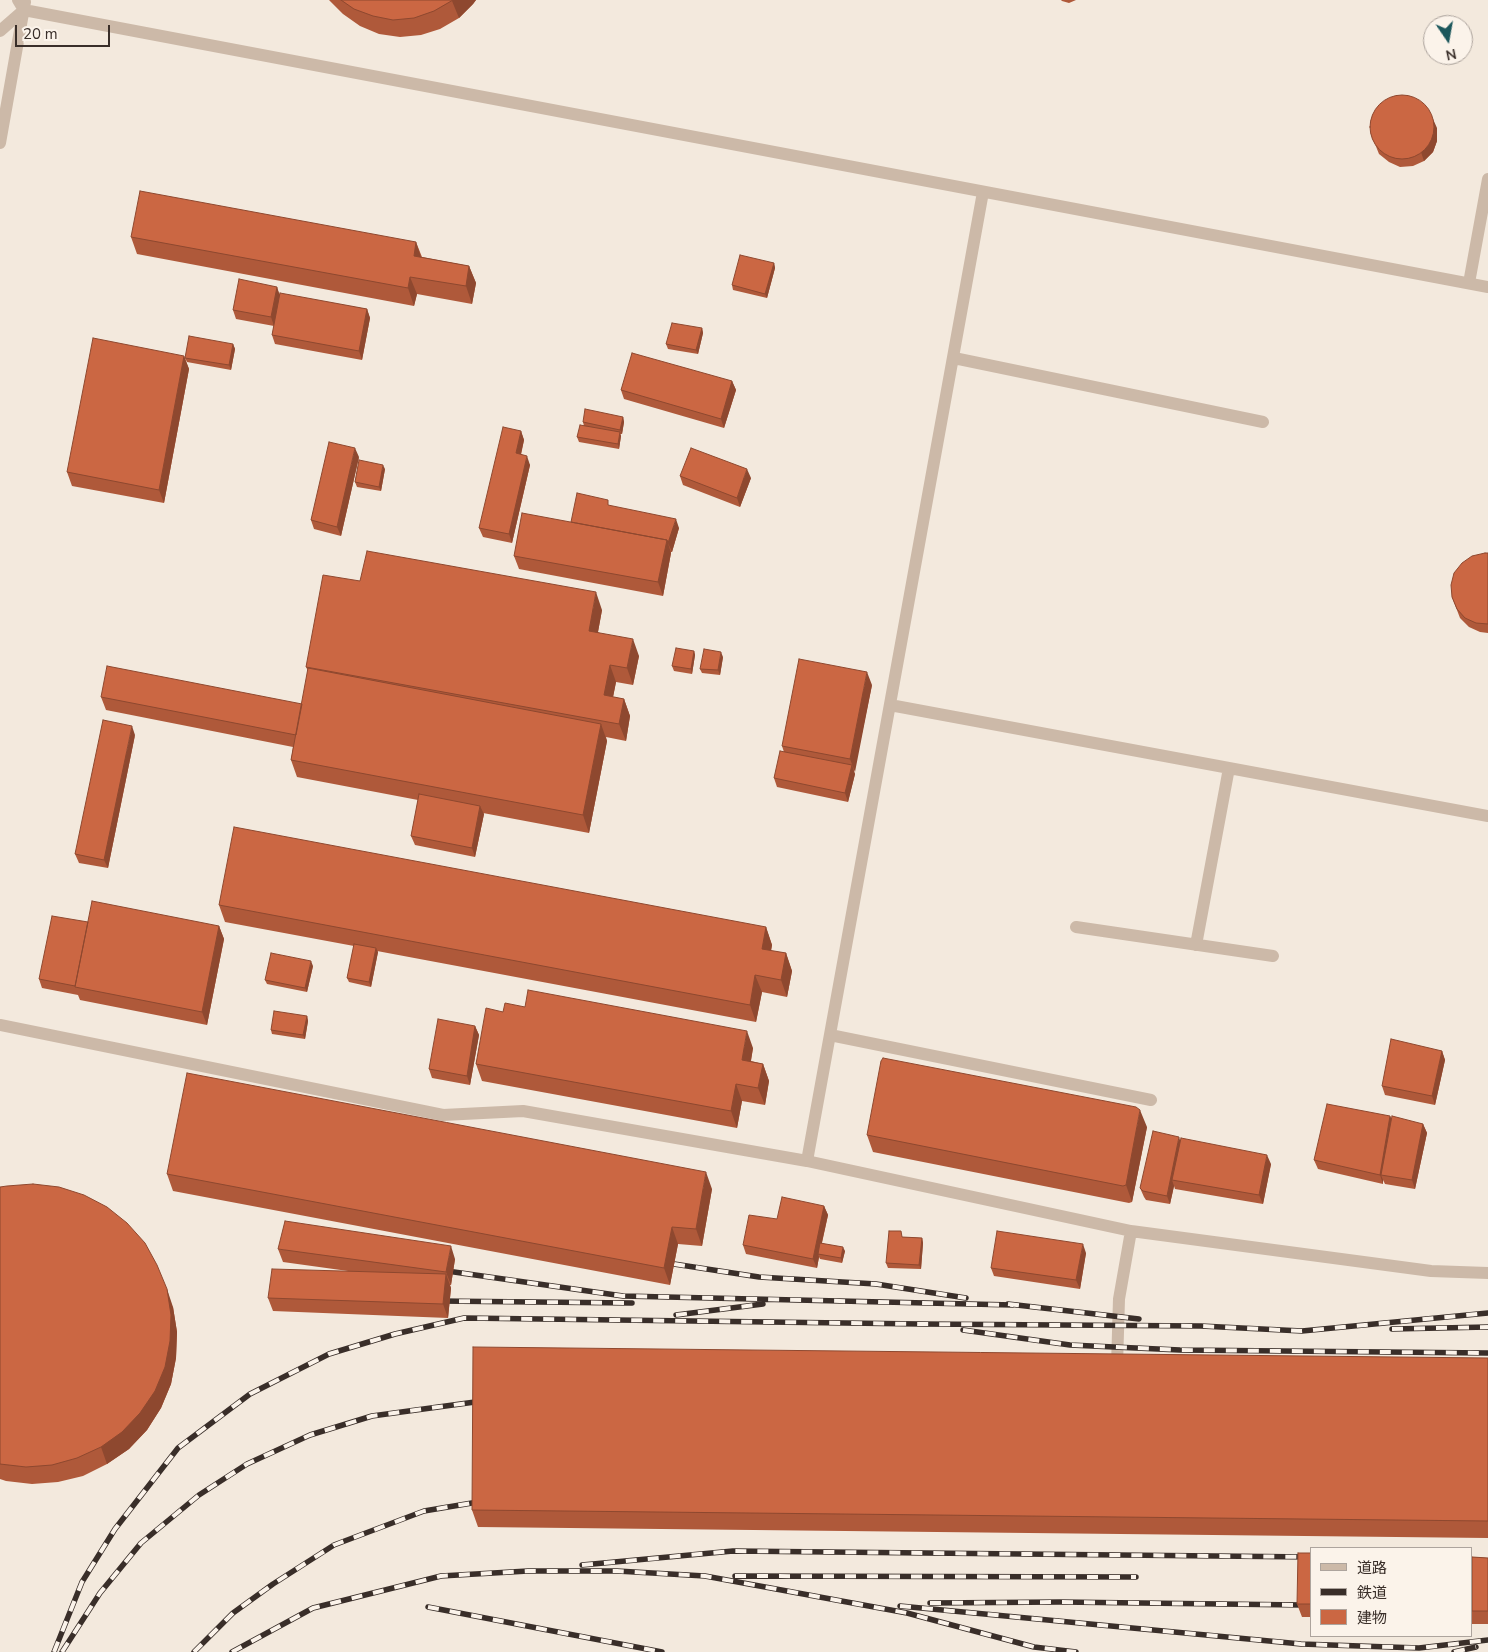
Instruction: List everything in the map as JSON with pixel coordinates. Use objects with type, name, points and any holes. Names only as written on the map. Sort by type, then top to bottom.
[{"type":"lane","points":[[0,31],[23,3]]},
{"type":"lane","points":[[0,143],[23,3]]},
{"type":"lane","points":[[23,3],[983,192],[1488,287]]},
{"type":"lane","points":[[1469,283],[1488,179]]},
{"type":"lane","points":[[807,1160],[983,192]]},
{"type":"lane","points":[[954,358],[1263,422]]},
{"type":"lane","points":[[890,705],[1488,816]]},
{"type":"lane","points":[[1196,945],[1229,768]]},
{"type":"lane","points":[[1076,927],[1273,956]]},
{"type":"lane","points":[[0,1025],[444,1115],[523,1110],[807,1160],[1131,1231],[1431,1271],[1488,1273]]},
{"type":"lane","points":[[830,1034],[1151,1100]]},
{"type":"lane","points":[[1117,1365],[1119,1299],[1131,1231]]},
{"type":"building","points":[[341,0],[453,0],[434,11],[414,18],[393,20],[373,16],[354,9]]},
{"type":"building","points":[[1402,95],[1420,101],[1428,109],[1434,127],[1428,145],[1420,153],[1402,159],[1384,153],[1376,145],[1370,127],[1376,109],[1384,101]]},
{"type":"building","points":[[140,191],[416,242],[414,256],[469,266],[466,286],[410,277],[408,288],[131,237]]},
{"type":"building","points":[[740,255],[774,263],[765,294],[732,285]]},
{"type":"building","points":[[239,279],[277,287],[271,317],[233,310]]},
{"type":"building","points":[[280,293],[367,309],[359,351],[272,335]]},
{"type":"building","points":[[672,323],[702,328],[696,350],[666,344]]},
{"type":"building","points":[[189,336],[233,344],[229,365],[185,358]]},
{"type":"building","points":[[93,338],[184,356],[159,490],[67,472]]},
{"type":"building","points":[[632,353],[732,381],[721,419],[621,390]]},
{"type":"building","points":[[585,409],[623,417],[620,430],[583,422]]},
{"type":"building","points":[[580,425],[620,432],[618,444],[577,437]]},
{"type":"building","points":[[503,427],[521,431],[516,453],[527,456],[509,534],[479,528]]},
{"type":"building","points":[[329,442],[355,448],[337,527],[311,520]]},
{"type":"building","points":[[691,448],[747,469],[737,498],[680,476]]},
{"type":"building","points":[[359,460],[383,465],[379,487],[355,482]]},
{"type":"building","points":[[577,493],[608,500],[608,505],[676,519],[668,543],[667,540],[571,522]]},
{"type":"building","points":[[522,513],[667,540],[658,582],[514,556]]},
{"type":"building","points":[[367,551],[596,592],[589,631],[633,639],[627,668],[610,665],[604,695],[624,699],[619,724],[306,667],[323,575],[360,581]]},
{"type":"building","points":[[1488,553],[1488,624],[1476,623],[1465,618],[1457,609],[1452,597],[1451,585],[1454,573],[1462,563],[1472,556]]},
{"type":"building","points":[[676,648],[694,651],[691,669],[672,666]]},
{"type":"building","points":[[704,649],[721,652],[718,670],[700,669]]},
{"type":"building","points":[[799,659],[867,672],[850,759],[782,746]]},
{"type":"building","points":[[107,666],[302,704],[296,735],[101,697]]},
{"type":"building","points":[[308,668],[601,724],[583,815],[291,760]]},
{"type":"building","points":[[103,720],[132,726],[104,860],[75,854]]},
{"type":"building","points":[[780,751],[852,765],[845,793],[774,778]]},
{"type":"building","points":[[419,794],[480,806],[472,848],[411,836]]},
{"type":"building","points":[[234,827],[766,927],[762,949],[786,953],[781,980],[755,975],[750,1005],[219,905]]},
{"type":"building","points":[[92,901],[219,926],[202,1012],[75,987]]},
{"type":"building","points":[[52,916],[88,922],[75,986],[39,979]]},
{"type":"building","points":[[354,944],[376,948],[369,982],[347,978]]},
{"type":"building","points":[[271,953],[311,961],[305,988],[265,980]]},
{"type":"building","points":[[528,990],[747,1031],[742,1060],[763,1064],[758,1088],[736,1084],[731,1111],[476,1064],[486,1008],[503,1012],[505,1003],[525,1007]]},
{"type":"building","points":[[274,1011],[307,1016],[303,1035],[271,1030]]},
{"type":"building","points":[[438,1019],[475,1026],[467,1076],[429,1069]]},
{"type":"building","points":[[1391,1039],[1442,1051],[1432,1096],[1382,1086]]},
{"type":"building","points":[[883,1058],[1136,1107],[1140,1110],[1126,1185],[1123,1186],[867,1135]]},
{"type":"building","points":[[187,1073],[706,1172],[696,1229],[672,1227],[664,1268],[167,1174]]},
{"type":"building","points":[[1327,1104],[1390,1116],[1380,1175],[1314,1160]]},
{"type":"building","points":[[1392,1116],[1423,1124],[1412,1180],[1381,1175]]},
{"type":"building","points":[[1153,1131],[1179,1137],[1167,1196],[1143,1191],[1140,1188]]},
{"type":"building","points":[[1181,1138],[1267,1155],[1259,1195],[1172,1180]]},
{"type":"building","points":[[33,1184],[59,1187],[84,1195],[107,1207],[127,1223],[145,1243],[157,1265],[167,1289],[171,1315],[170,1341],[165,1367],[155,1391],[140,1413],[122,1432],[101,1447],[77,1458],[52,1465],[26,1467],[0,1464],[0,1187]]},
{"type":"building","points":[[782,1197],[824,1206],[813,1259],[743,1245],[749,1215],[777,1219]]},
{"type":"building","points":[[285,1221],[451,1246],[446,1272],[278,1249]]},
{"type":"building","points":[[889,1231],[901,1231],[902,1237],[922,1238],[919,1265],[886,1263]]},
{"type":"building","points":[[997,1231],[1083,1244],[1076,1280],[991,1268]]},
{"type":"building","points":[[820,1243],[843,1247],[841,1258],[818,1254]]},
{"type":"building","points":[[272,1269],[446,1274],[443,1304],[268,1298]]},
{"type":"building","points":[[473,1347],[1488,1358],[1488,1521],[472,1510]]},
{"type":"building","points":[[1298,1553],[1310,1553],[1310,1604],[1297,1604]]},
{"type":"building","points":[[1473,1557],[1488,1558],[1488,1611],[1473,1611]]},
{"type":"railway","points":[[674,1264],[759,1277],[876,1284],[966,1298]]},
{"type":"railway","points":[[440,1270],[623,1296],[1013,1305]]},
{"type":"railway","points":[[437,1301],[632,1303]]},
{"type":"railway","points":[[676,1315],[763,1304]]},
{"type":"railway","points":[[1008,1304],[1139,1319]]},
{"type":"railway","points":[[54,1652],[82,1582],[115,1529],[178,1448],[250,1394],[329,1354],[395,1334],[464,1318],[1201,1326],[1302,1331],[1488,1313]]},
{"type":"railway","points":[[1392,1329],[1488,1327]]},
{"type":"railway","points":[[963,1330],[1070,1345],[1180,1350],[1488,1353]]},
{"type":"railway","points":[[62,1652],[100,1593],[141,1543],[199,1495],[247,1464],[310,1435],[372,1416],[475,1402]]},
{"type":"railway","points":[[194,1652],[233,1613],[273,1584],[334,1545],[424,1511],[478,1502]]},
{"type":"railway","points":[[582,1565],[733,1551],[1310,1557]]},
{"type":"railway","points":[[232,1652],[313,1608],[441,1576],[528,1571],[617,1571],[705,1576],[907,1613],[1034,1647],[1076,1652]]},
{"type":"railway","points":[[735,1576],[1136,1577]]},
{"type":"railway","points":[[930,1603],[1060,1602],[1302,1605]]},
{"type":"railway","points":[[900,1606],[1301,1644],[1419,1648],[1488,1640]]},
{"type":"railway","points":[[428,1607],[662,1652]]},
{"type":"railway","points":[[1454,1652],[1476,1647]]}]
